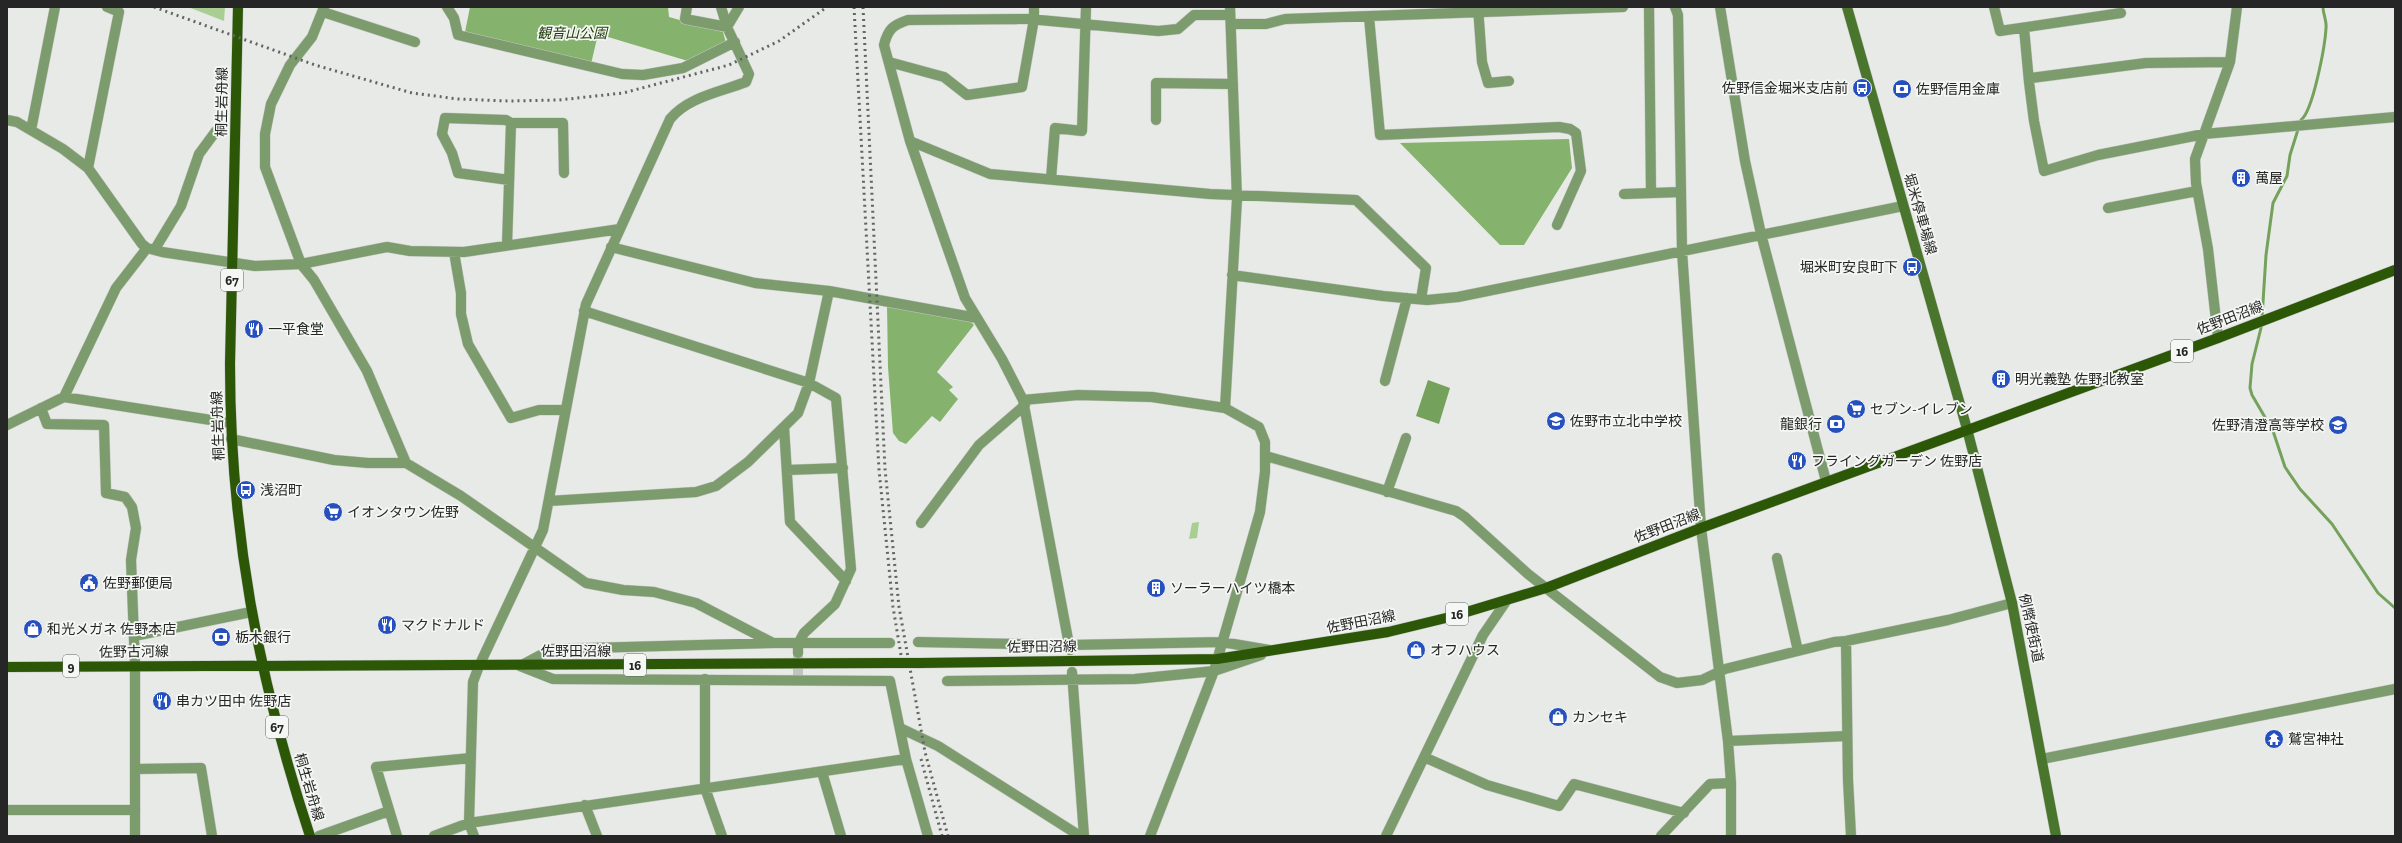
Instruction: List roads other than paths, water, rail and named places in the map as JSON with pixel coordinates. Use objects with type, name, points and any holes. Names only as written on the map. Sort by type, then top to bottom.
[{"type":"main road","name":"桐生岩舟線","points":[[238,7],[230,423],[239,535],[261,664],[282,749],[310,836]]},
{"type":"main road","name":"堀米停車場線","points":[[1847,7],[1967,429]]},
{"type":"main road","name":"佐野田沼線","points":[[261,664],[520,666],[1217,659],[1388,632],[1546,588],[1826,481],[2218,338],[2395,270]]},
{"type":"main road","name":"例幣使街道","points":[[1967,429],[2012,603],[2056,836]]},
{"type":"main road","name":"佐野古河線","points":[[7,667],[261,664]]},
{"type":"street","points":[[31,130],[55,7]]},
{"type":"street","points":[[88,168],[119,12],[107,7]]},
{"type":"street","points":[[446,7],[454,18],[458,35],[622,74],[654,74],[683,68],[735,42]]},
{"type":"street","points":[[687,7],[685,18],[727,27]]},
{"type":"street","points":[[474,836],[468,823],[474,682],[479,666],[543,530],[584,311],[611,247],[670,120],[679,109],[690,102],[746,82],[750,74],[727,27],[721,7]]},
{"type":"street","points":[[727,27],[739,7]]},
{"type":"street","points":[[889,62],[944,76],[967,95],[1022,87],[1034,19],[1034,7]]},
{"type":"street","points":[[1051,179],[1055,128],[1082,131],[1086,7]]},
{"type":"street","points":[[1070,647],[1024,402],[1002,359],[964,298],[910,141],[884,45],[887,34],[893,25],[908,20],[1034,19],[1085,25],[1158,30],[1178,29],[1194,15],[1226,14],[1266,24],[1285,19],[1369,17],[1479,9],[1623,7]]},
{"type":"street","points":[[1650,7],[1651,193]]},
{"type":"street","points":[[1675,7],[1678,15],[1682,251],[1701,528],[1718,673],[1728,741],[1731,783],[1731,836]]},
{"type":"street","points":[[1720,7],[1745,161],[1761,234],[1826,481]]},
{"type":"street","points":[[1994,7],[2000,31],[2121,13]]},
{"type":"street","points":[[2218,338],[2208,249],[2197,191],[2195,159],[2230,62],[2237,7]]},
{"type":"street","points":[[1479,9],[1482,62],[1488,83],[1509,81]]},
{"type":"street","points":[[406,463],[368,371],[314,280],[301,264],[266,174],[264,145],[271,104],[290,65],[312,37],[323,10],[415,42]]},
{"type":"street","points":[[1226,408],[1237,195],[1231,16]]},
{"type":"street","points":[[1369,17],[1380,135],[1559,127],[1570,129],[1576,133],[1581,171],[1557,225]]},
{"type":"street","points":[[2024,28],[2034,121],[2044,171],[2098,155],[2204,134],[2395,117]]},
{"type":"street","points":[[2029,82],[2034,78],[2146,63],[2230,62]]},
{"type":"street","points":[[1156,120],[1156,83],[1233,84]]},
{"type":"street","points":[[509,180],[458,173],[452,153],[442,134],[445,118],[506,120],[511,123],[563,123],[564,173]]},
{"type":"street","points":[[7,120],[17,122],[31,130],[63,149],[88,168],[142,244],[162,252],[255,266],[301,264],[387,247],[410,251],[454,252],[507,245],[530,244],[620,229]]},
{"type":"street","points":[[507,245],[511,123]]},
{"type":"street","points":[[64,397],[116,288],[151,248],[181,206],[199,154],[216,131]]},
{"type":"street","points":[[910,141],[990,174],[1210,194],[1356,200],[1426,268],[1421,299]]},
{"type":"street","points":[[2108,208],[2197,191]]},
{"type":"street","points":[[1624,194],[1681,192]]},
{"type":"street","points":[[1232,274],[1407,298],[1421,299],[1458,297],[1903,206]]},
{"type":"street","points":[[611,247],[756,283],[829,291],[977,318]]},
{"type":"street","points":[[454,252],[461,293],[461,314],[468,344],[511,418],[539,410],[565,410]]},
{"type":"street","points":[[549,501],[696,492],[716,486],[748,462],[798,413],[809,383],[829,291]]},
{"type":"street","points":[[1385,381],[1407,298]]},
{"type":"street","points":[[584,311],[809,383],[836,398],[851,569],[835,604],[804,633],[798,648]]},
{"type":"street","points":[[921,523],[979,444],[1024,402],[1078,395],[1152,397],[1226,408],[1259,427],[1266,442],[1260,512],[1214,671],[1150,836]]},
{"type":"street","points":[[7,425],[64,397],[230,423]]},
{"type":"street","points":[[41,408],[48,424],[104,425],[106,493],[125,497],[132,508],[136,528],[131,560],[135,666],[135,836]]},
{"type":"street","points":[[784,427],[790,522],[846,581]]},
{"type":"street","points":[[231,438],[334,460],[406,463],[461,496],[535,549],[586,583],[623,590],[654,592],[696,603],[773,643]]},
{"type":"street","points":[[1387,492],[1406,438]]},
{"type":"street","points":[[1266,456],[1456,511],[1465,517],[1546,588],[1660,677],[1677,683],[1702,680],[1725,669],[1834,642],[1846,641],[1948,620],[2012,603]]},
{"type":"street","points":[[787,470],[843,468]]},
{"type":"street","points":[[1777,558],[1798,651]]},
{"type":"street","points":[[1386,836],[1483,634],[1507,600]]},
{"type":"street","points":[[134,636],[251,612]]},
{"type":"street","points":[[1846,641],[1847,736],[1851,836]]},
{"type":"street","points":[[918,642],[1070,647],[1222,642],[1275,650]]},
{"type":"street","points":[[520,666],[552,649],[773,643],[798,648],[890,643]]},
{"type":"street","points":[[947,681],[1072,676],[1135,679],[1214,671],[1275,650]]},
{"type":"street","points":[[520,666],[553,679],[798,678],[890,681],[906,759],[928,836]]},
{"type":"street","points":[[1072,676],[1084,836]]},
{"type":"street","points":[[705,679],[705,788],[722,836]]},
{"type":"street","points":[[2042,759],[2395,689]]},
{"type":"street","points":[[900,728],[938,746],[1080,836]]},
{"type":"street","points":[[1728,741],[1847,736]]},
{"type":"street","points":[[1424,756],[1487,785],[1559,806],[1574,784],[1684,813]]},
{"type":"street","points":[[397,836],[376,767],[471,758]]},
{"type":"street","points":[[434,836],[468,823],[906,759]]},
{"type":"street","points":[[136,769],[201,768],[212,836]]},
{"type":"street","points":[[822,772],[841,836]]},
{"type":"street","points":[[1661,836],[1710,784],[1731,783]]},
{"type":"street","points":[[585,805],[598,836]]},
{"type":"street","points":[[7,810],[135,810]]},
{"type":"street","points":[[319,836],[389,811]]},
{"type":"waterway","points":[[2262,318],[2266,255],[2273,203],[2287,176],[2290,155],[2301,120],[2310,104],[2318,77],[2326,28],[2323,7]]},
{"type":"waterway","points":[[2262,324],[2252,364],[2250,388],[2252,395],[2273,431],[2285,467],[2300,489],[2332,524],[2378,593],[2395,608]]},
{"type":"tunnel","points":[[798,655],[798,675]]},
{"type":"railway","points":[[154,7],[315,65],[412,93],[458,99],[509,101],[559,100],[623,93],[729,65],[779,41],[827,7]]},
{"type":"railway","points":[[854,7],[879,470],[893,607],[901,655]]},
{"type":"railway","points":[[863,7],[885,469],[899,607],[925,752],[948,836]]},
{"type":"railway","points":[[921,759],[942,836]]},
{"type":"place","name":"佐野信金堀米支店前","points":[[1862,88]]},
{"type":"place","name":"佐野信用金庫","points":[[1902,89]]},
{"type":"place","name":"萬屋","points":[[2241,178]]},
{"type":"place","name":"堀米町安良町下","points":[[1912,267]]},
{"type":"place","name":"一平食堂","points":[[254,329]]},
{"type":"place","name":"明光義塾 佐野北教室","points":[[2001,379]]},
{"type":"place","name":"セブン-イレブン","points":[[1856,409]]},
{"type":"place","name":"佐野市立北中学校","points":[[1556,421]]},
{"type":"place","name":"龍銀行","points":[[1836,424]]},
{"type":"place","name":"佐野清澄高等学校","points":[[2338,425]]},
{"type":"place","name":"フライングガーデン 佐野店","points":[[1797,461]]},
{"type":"place","name":"浅沼町","points":[[246,490]]},
{"type":"place","name":"イオンタウン佐野","points":[[333,512]]},
{"type":"place","name":"佐野郵便局","points":[[89,583]]},
{"type":"place","name":"ソーラーハイツ橋本","points":[[1156,588]]},
{"type":"place","name":"マクドナルド","points":[[387,625]]},
{"type":"place","name":"和光メガネ 佐野本店","points":[[33,629]]},
{"type":"place","name":"栃木銀行","points":[[221,637]]},
{"type":"place","name":"オフハウス","points":[[1416,650]]},
{"type":"place","name":"串カツ田中 佐野店","points":[[162,701]]},
{"type":"place","name":"カンセキ","points":[[1558,717]]},
{"type":"place","name":"鷲宮神社","points":[[2274,739]]},
{"type":"park label","name":"観音山公園","points":[[572,33]]}]
